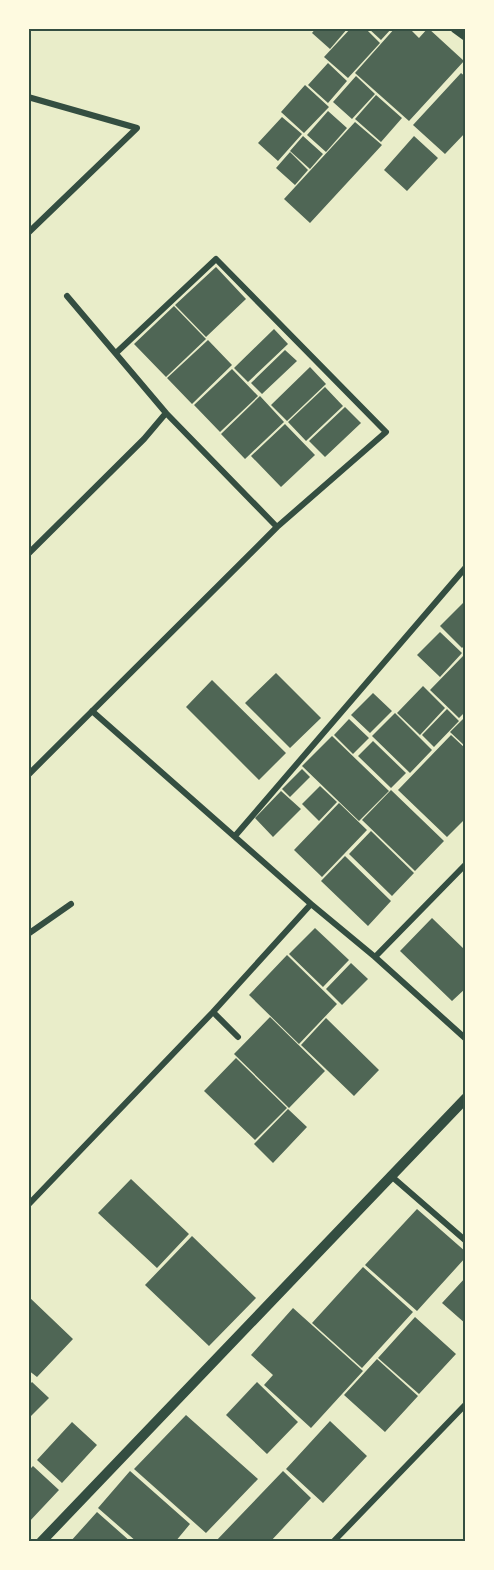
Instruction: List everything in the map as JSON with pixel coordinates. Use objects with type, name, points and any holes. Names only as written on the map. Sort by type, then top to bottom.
[{"type":"street","points":[[455,28],[465,36]]},
{"type":"street","points":[[28,97],[137,128],[28,233]]},
{"type":"street","points":[[28,775],[277,527],[386,432],[216,259],[116,353]]},
{"type":"street","points":[[67,296],[166,413],[277,527]]},
{"type":"street","points":[[28,554],[144,439],[166,413]]},
{"type":"street","points":[[235,836],[465,567]]},
{"type":"street","points":[[92,711],[311,904],[375,957],[465,1039]]},
{"type":"street","points":[[375,957],[465,864]]},
{"type":"street","points":[[28,934],[70,904]]},
{"type":"street","points":[[28,1205],[213,1012],[311,904]]},
{"type":"street","points":[[213,1012],[238,1038]]},
{"type":"street","points":[[41,1542],[465,1098]]},
{"type":"street","points":[[390,1175],[465,1241]]},
{"type":"street","points":[[333,1542],[465,1404]]},
{"type":"building","points":[[316,28],[348,28],[330,49],[312,33]]},
{"type":"building","points":[[351,28],[365,28],[380,43],[348,78],[324,57]]},
{"type":"building","points":[[368,28],[392,28],[381,40]]},
{"type":"building","points":[[395,28],[409,28],[419,38],[428,28],[464,61],[409,121],[355,73]]},
{"type":"building","points":[[328,63],[347,81],[328,103],[308,85]]},
{"type":"building","points":[[461,73],[466,77],[466,132],[445,154],[413,125]]},
{"type":"building","points":[[356,76],[375,94],[352,119],[333,102]]},
{"type":"building","points":[[305,85],[329,107],[304,133],[281,112]]},
{"type":"building","points":[[376,95],[402,118],[381,142],[355,119]]},
{"type":"building","points":[[328,111],[347,128],[326,152],[307,135]]},
{"type":"building","points":[[282,117],[302,134],[278,161],[258,143]]},
{"type":"building","points":[[355,122],[382,145],[310,223],[284,199]]},
{"type":"building","points":[[303,136],[323,154],[310,169],[290,151]]},
{"type":"building","points":[[414,136],[438,158],[407,191],[384,170]]},
{"type":"building","points":[[290,152],[308,170],[295,185],[276,168]]},
{"type":"building","points":[[216,267],[246,299],[206,337],[175,305]]},
{"type":"building","points":[[174,306],[206,339],[166,377],[134,344]]},
{"type":"building","points":[[274,329],[288,344],[248,382],[234,368]]},
{"type":"building","points":[[208,340],[232,365],[192,404],[167,378]]},
{"type":"building","points":[[285,350],[297,361],[262,394],[251,383]]},
{"type":"building","points":[[310,367],[326,384],[287,421],[271,405]]},
{"type":"building","points":[[232,369],[258,396],[220,432],[194,405]]},
{"type":"building","points":[[325,387],[343,406],[306,441],[288,422]]},
{"type":"building","points":[[260,396],[284,422],[245,459],[221,434]]},
{"type":"building","points":[[345,407],[361,423],[325,457],[309,441]]},
{"type":"building","points":[[285,424],[315,455],[281,487],[251,456]]},
{"type":"building","points":[[466,600],[466,644],[462,648],[440,626]]},
{"type":"building","points":[[440,632],[462,653],[440,677],[417,655]]},
{"type":"building","points":[[463,656],[466,658],[466,711],[459,718],[430,690]]},
{"type":"building","points":[[276,673],[321,718],[290,748],[245,703]]},
{"type":"building","points":[[212,680],[286,753],[259,780],[186,707]]},
{"type":"building","points":[[423,686],[445,708],[420,735],[397,713]]},
{"type":"building","points":[[373,693],[392,711],[370,733],[351,715]]},
{"type":"building","points":[[447,709],[459,721],[434,747],[422,735]]},
{"type":"building","points":[[395,713],[432,750],[410,773],[372,736]]},
{"type":"building","points":[[466,716],[466,747],[450,732]]},
{"type":"building","points":[[349,719],[369,738],[353,754],[334,735]]},
{"type":"building","points":[[451,735],[466,749],[466,818],[447,837],[398,790]]},
{"type":"building","points":[[332,736],[389,791],[359,821],[302,766]]},
{"type":"building","points":[[373,741],[406,773],[391,788],[358,756]]},
{"type":"building","points":[[302,769],[310,777],[290,797],[282,789]]},
{"type":"building","points":[[320,786],[337,802],[319,821],[302,804]]},
{"type":"building","points":[[391,790],[444,841],[415,871],[362,820]]},
{"type":"building","points":[[281,791],[301,809],[273,837],[255,818]]},
{"type":"building","points":[[339,803],[367,830],[322,877],[294,850]]},
{"type":"building","points":[[371,831],[414,873],[392,896],[349,854]]},
{"type":"building","points":[[345,856],[391,901],[368,926],[321,881]]},
{"type":"building","points":[[432,918],[466,951],[466,988],[452,1001],[400,951]]},
{"type":"building","points":[[315,928],[349,960],[323,987],[289,954]]},
{"type":"building","points":[[287,955],[337,1004],[299,1044],[249,995]]},
{"type":"building","points":[[351,963],[368,979],[342,1005],[326,989]]},
{"type":"building","points":[[270,1017],[325,1071],[289,1108],[234,1054]]},
{"type":"building","points":[[326,1018],[379,1070],[354,1096],[301,1045]]},
{"type":"building","points":[[236,1058],[287,1108],[255,1140],[204,1091]]},
{"type":"building","points":[[288,1109],[307,1127],[273,1163],[254,1144]]},
{"type":"building","points":[[131,1179],[189,1234],[157,1268],[98,1213]]},
{"type":"building","points":[[417,1209],[466,1252],[466,1257],[417,1311],[365,1265]]},
{"type":"building","points":[[192,1236],[256,1298],[209,1346],[145,1285]]},
{"type":"building","points":[[363,1267],[413,1312],[362,1368],[312,1323]]},
{"type":"building","points":[[466,1277],[466,1324],[442,1303]]},
{"type":"building","points":[[28,1296],[73,1339],[37,1377],[28,1370]]},
{"type":"building","points":[[293,1308],[363,1371],[311,1428],[264,1385],[273,1375],[251,1355]]},
{"type":"building","points":[[415,1317],[456,1354],[419,1394],[378,1358]]},
{"type":"building","points":[[377,1359],[418,1396],[385,1432],[344,1395]]},
{"type":"building","points":[[32,1382],[49,1398],[28,1419],[28,1386]]},
{"type":"building","points":[[257,1382],[298,1422],[267,1454],[226,1415]]},
{"type":"building","points":[[186,1415],[258,1479],[206,1533],[134,1469]]},
{"type":"building","points":[[330,1421],[367,1456],[323,1503],[286,1469]]},
{"type":"building","points":[[72,1422],[97,1445],[62,1483],[37,1460]]},
{"type":"building","points":[[33,1466],[59,1490],[28,1523],[28,1471]]},
{"type":"building","points":[[130,1471],[190,1524],[175,1542],[137,1542],[98,1508]]},
{"type":"building","points":[[283,1471],[311,1498],[270,1542],[215,1542]]},
{"type":"building","points":[[97,1512],[131,1542],[70,1542]]}]
